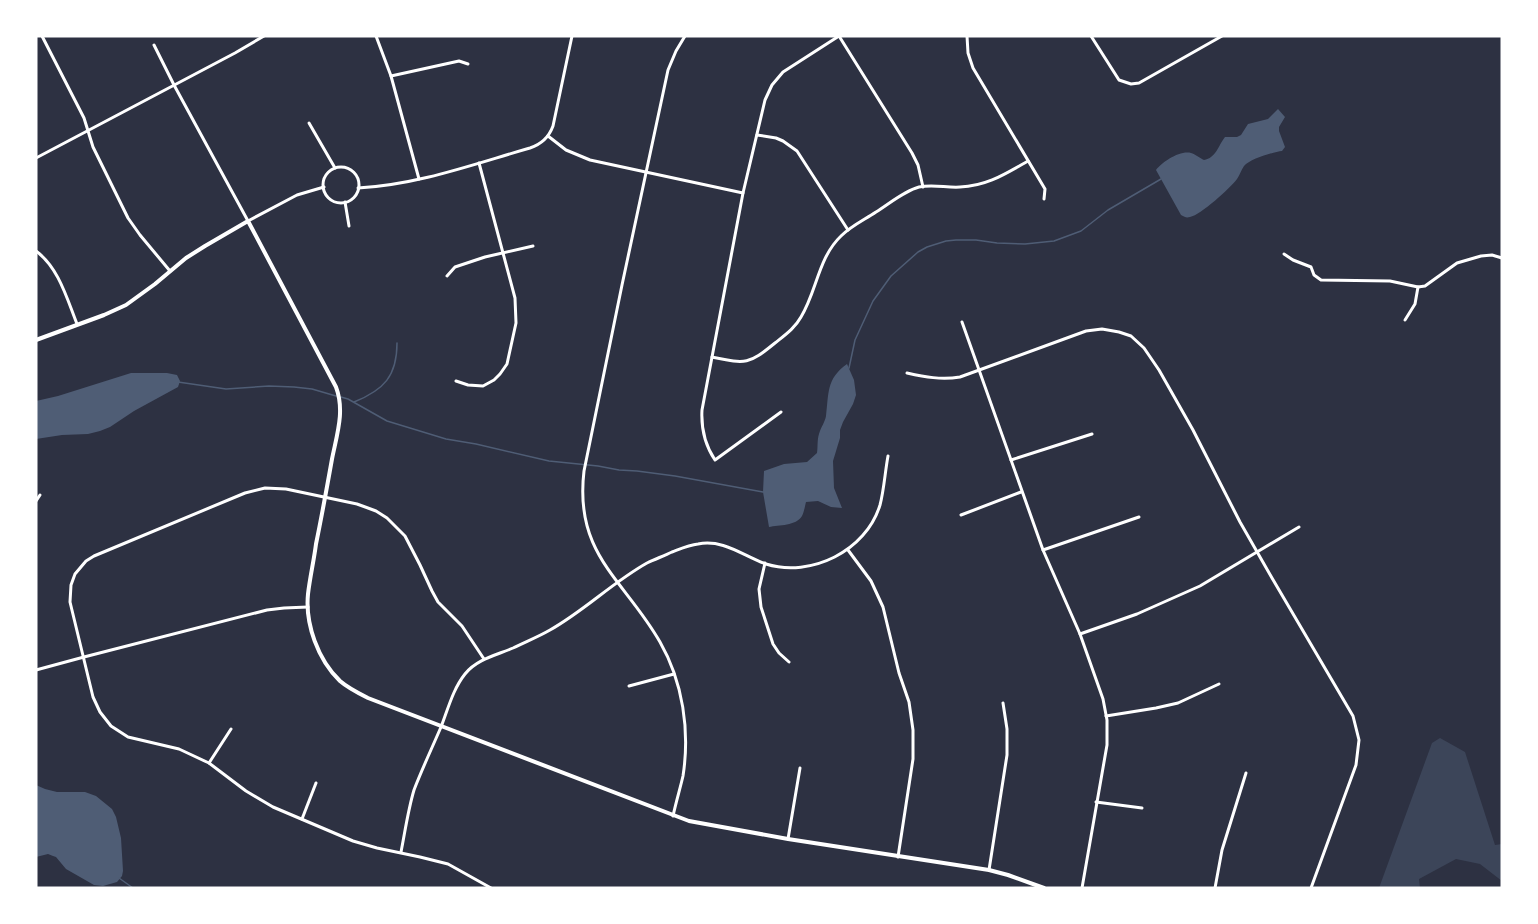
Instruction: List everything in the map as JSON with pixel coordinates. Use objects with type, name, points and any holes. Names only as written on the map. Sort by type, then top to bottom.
[{"type":"street","points":[[42,36],[84,118],[93,147],[128,218],[170,271]]},
{"type":"street","points":[[36,158],[264,36]]},
{"type":"street","points":[[376,36],[391,76],[419,179]]},
{"type":"street","points":[[358,188],[384,187],[419,179],[535,146],[548,136],[554,126],[572,36]]},
{"type":"street","points":[[673,816],[683,775],[686,743],[686,724],[682,703],[674,674],[660,642],[604,565],[589,535],[584,509],[583,484],[622,285],[668,70],[685,36]]},
{"type":"street","points":[[781,412],[715,460],[706,443],[702,410],[743,193],[765,100],[777,78],[789,67],[839,36],[912,153],[918,165],[923,187]]},
{"type":"street","points":[[967,36],[968,53],[974,68],[1045,189],[1044,199]]},
{"type":"street","points":[[1091,36],[1119,80],[1131,84],[1139,82],[1222,36]]},
{"type":"street","points":[[154,45],[339,393],[340,420],[325,496],[308,607],[310,625],[317,646],[325,661],[342,682],[368,698],[673,816],[705,825],[989,870],[1044,888]]},
{"type":"street","points":[[391,76],[459,60],[468,64]]},
{"type":"street","points":[[309,123],[335,168]]},
{"type":"street","points":[[757,135],[776,138],[797,151],[848,230]]},
{"type":"street","points":[[548,136],[567,150],[590,160],[743,193]]},
{"type":"street","points":[[712,357],[731,362],[748,361],[759,356],[790,330],[805,310],[826,256],[837,240],[848,230],[903,195],[918,187],[963,187],[983,184],[1028,161]]},
{"type":"street","points":[[456,381],[483,386],[494,380],[507,364],[516,323],[515,298],[478,163]]},
{"type":"street","points":[[335,168],[347,168],[357,176],[358,188],[354,197],[345,202],[337,202],[329,198],[324,187],[326,175],[335,168]]},
{"type":"street","points":[[36,340],[126,305],[205,246],[297,195],[324,187]]},
{"type":"street","points":[[345,202],[349,226]]},
{"type":"street","points":[[447,276],[455,267],[533,246]]},
{"type":"street","points":[[36,251],[50,266],[61,284],[77,324]]},
{"type":"street","points":[[1284,254],[1293,261],[1311,267],[1314,275],[1321,280],[1390,281],[1418,287],[1425,286],[1457,263],[1481,256],[1492,255],[1502,258]]},
{"type":"street","points":[[1405,320],[1415,304],[1418,287]]},
{"type":"street","points":[[962,322],[1042,550],[1080,634],[1103,699],[1108,733],[1107,745],[1082,888]]},
{"type":"street","points":[[907,373],[935,379],[960,377],[1086,331],[1102,329],[1131,336],[1144,348],[1193,430],[1257,552],[1353,716],[1358,732],[1359,748],[1356,765],[1311,888]]},
{"type":"street","points":[[1011,460],[1092,434]]},
{"type":"street","points":[[401,852],[414,792],[460,681],[468,671],[484,659],[550,630],[654,559],[696,544],[722,544],[765,563],[783,567],[808,566],[825,562],[847,549],[863,534],[875,517],[882,493],[888,456]]},
{"type":"street","points":[[484,659],[462,626],[438,602],[411,546],[396,526],[369,508],[325,496],[278,488],[253,490],[89,558],[75,574],[71,585],[70,602],[96,705],[111,726],[128,737],[179,749],[209,763],[273,807],[353,842],[448,864],[491,888]]},
{"type":"street","points":[[961,515],[1021,492]]},
{"type":"street","points":[[36,501],[40,495]]},
{"type":"street","points":[[1042,550],[1139,517]]},
{"type":"street","points":[[1080,634],[1137,614],[1200,586],[1299,527]]},
{"type":"street","points":[[847,549],[871,581],[883,607],[899,673],[909,702],[913,730],[913,759],[898,857]]},
{"type":"street","points":[[765,563],[759,589],[761,607],[773,644],[789,662]]},
{"type":"street","points":[[36,670],[267,610],[308,607]]},
{"type":"street","points":[[629,687],[674,674]]},
{"type":"street","points":[[1106,716],[1178,703],[1219,684]]},
{"type":"street","points":[[989,870],[1007,754],[1007,729],[1003,703]]},
{"type":"street","points":[[209,763],[231,729]]},
{"type":"street","points":[[788,839],[800,768]]},
{"type":"street","points":[[1215,888],[1222,850],[1246,773]]},
{"type":"street","points":[[302,819],[316,783]]},
{"type":"street","points":[[1096,802],[1142,808]]},
{"type":"shaded area","points":[[1278,109],[1285,117],[1279,127],[1285,147],[1282,151],[1247,163],[1233,183],[1208,206],[1190,217],[1181,215],[1156,170],[1167,160],[1182,153],[1191,153],[1204,160],[1208,159],[1225,137],[1241,135],[1248,124],[1268,119]]},
{"type":"shaded area","points":[[847,364],[854,380],[856,395],[840,430],[833,461],[834,488],[842,508],[831,507],[818,501],[806,502],[803,514],[796,522],[769,527],[763,492],[764,471],[784,464],[807,462],[817,453],[818,436],[826,416],[828,393],[832,381]]},
{"type":"shaded area","points":[[131,373],[177,375],[180,381],[178,387],[110,427],[88,434],[36,439],[36,401]]},
{"type":"shaded area","points":[[1440,738],[1465,752],[1495,845],[1502,844],[1502,881],[1480,864],[1456,859],[1419,879],[1420,888],[1379,888],[1432,743]]},
{"type":"shaded area","points":[[36,785],[57,792],[85,792],[96,796],[112,809],[121,838],[123,871],[117,882],[103,886],[94,885],[66,869],[56,857],[48,854],[36,857]]},
{"type":"waterway","points":[[849,368],[855,340],[873,301],[891,276],[918,252],[927,247],[956,240],[1025,244],[1054,241],[1081,231],[1108,210],[1161,179]]},
{"type":"waterway","points":[[354,402],[381,387],[387,380],[394,364],[397,343]]},
{"type":"waterway","points":[[178,382],[226,389],[294,387],[312,389],[336,396]]},
{"type":"waterway","points":[[341,397],[387,421],[446,439],[549,461],[675,476],[763,492]]},
{"type":"waterway","points":[[119,878],[133,888]]}]
